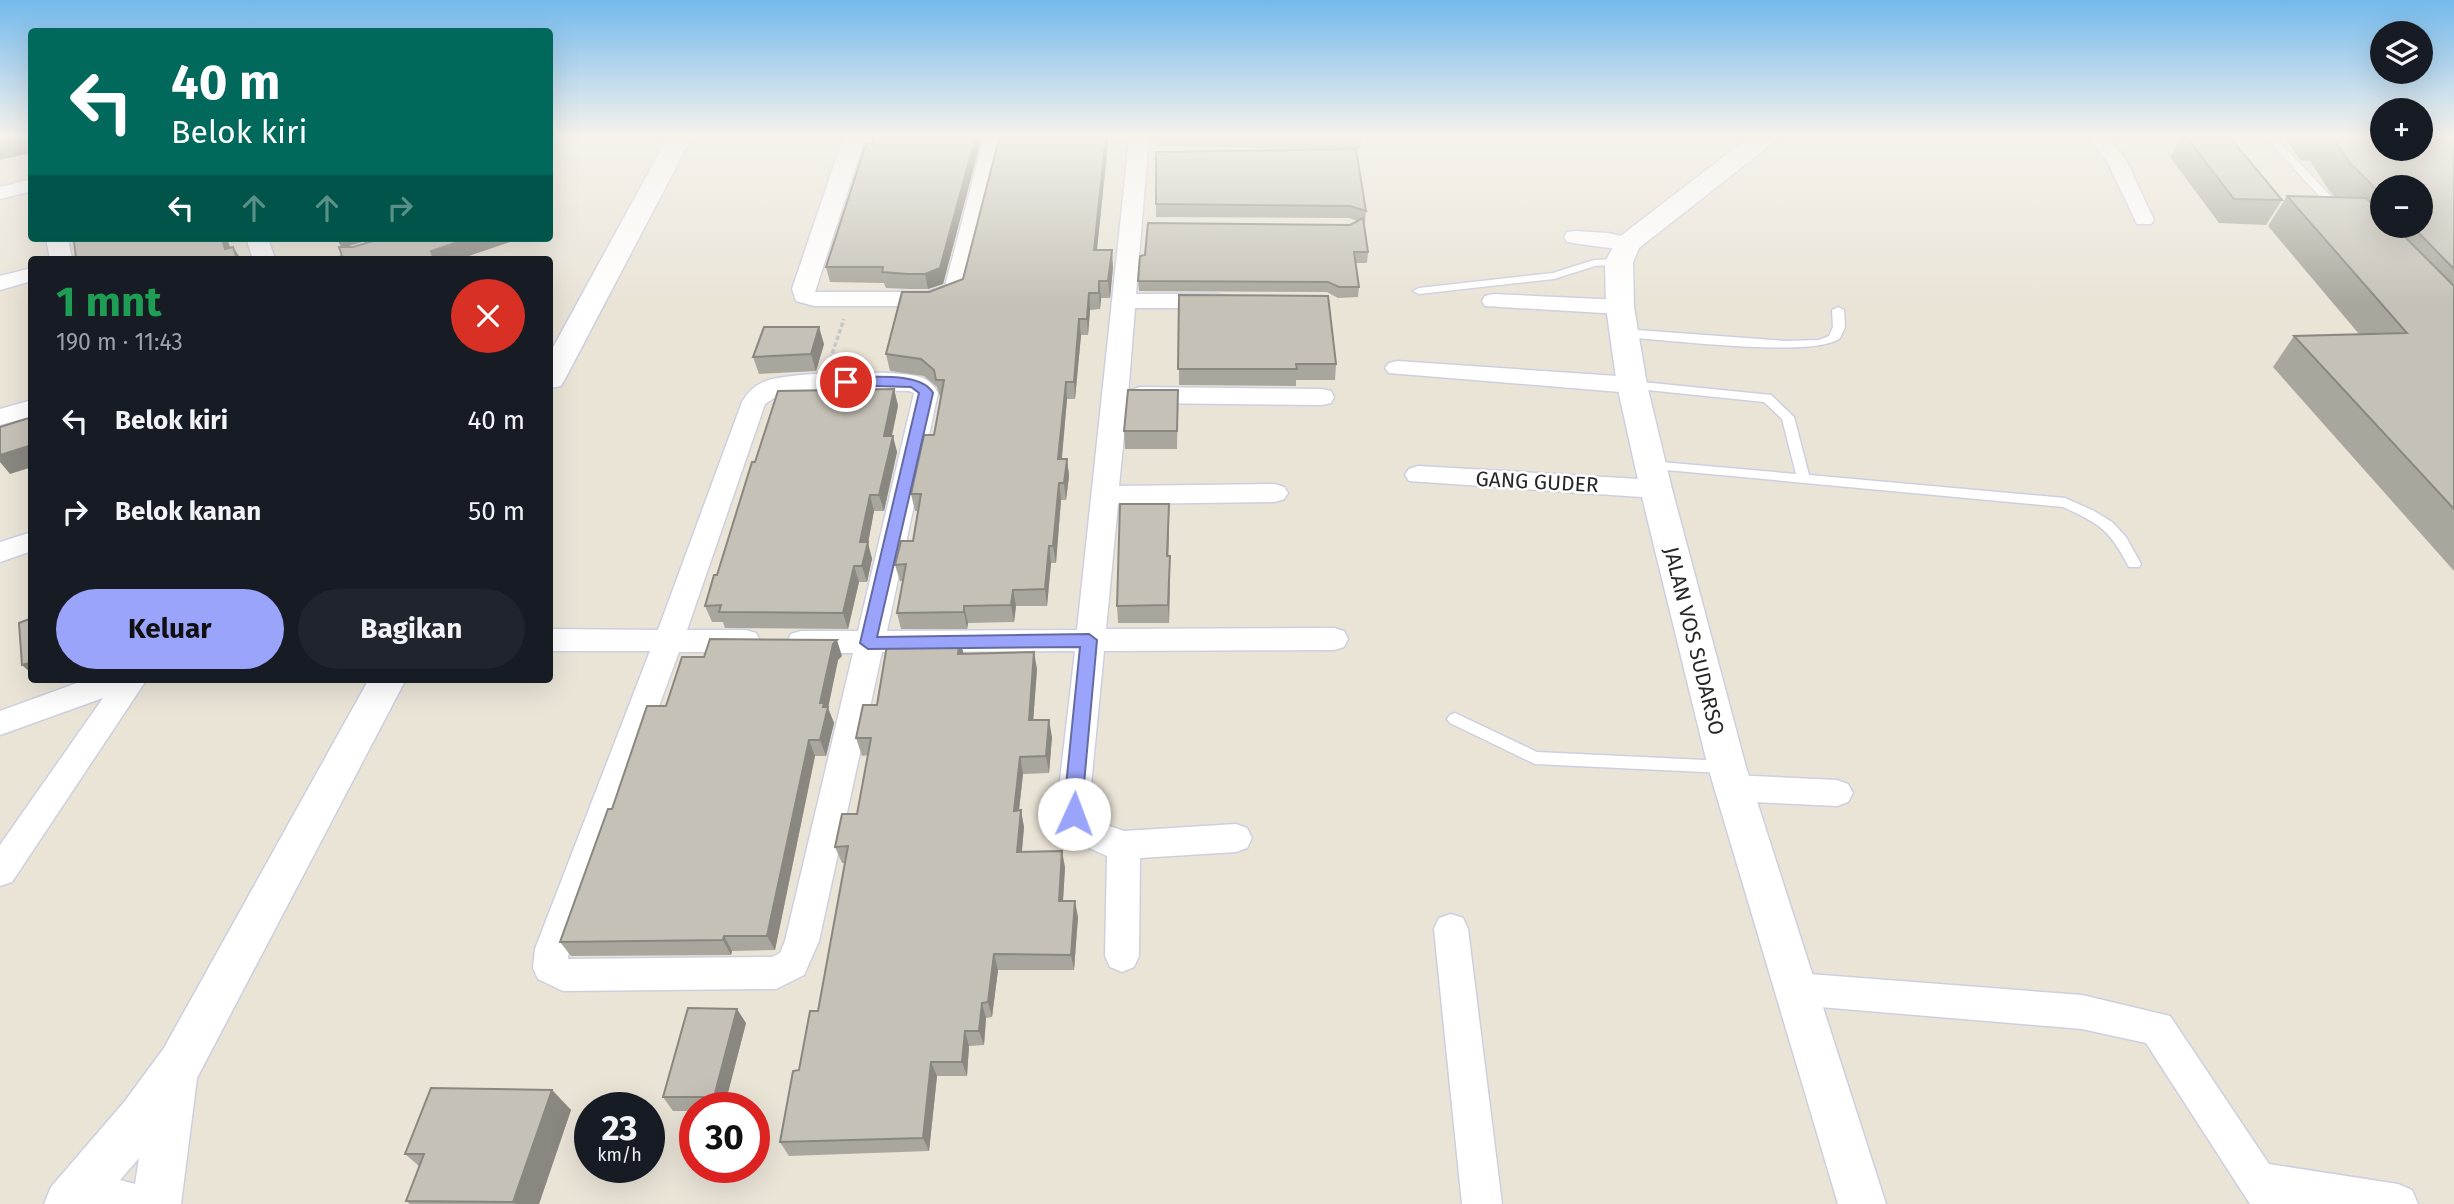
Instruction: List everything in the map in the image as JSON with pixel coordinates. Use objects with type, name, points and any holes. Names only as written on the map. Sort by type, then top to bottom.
[{"type":"street","points":[[553,369],[650,191]]},
{"type":"street","points":[[836,191],[803,289],[804,296],[814,299],[931,299],[955,290],[980,191]]},
{"type":"street","points":[[1142,191],[1126,301],[1089,640],[1074,814],[1082,830],[1104,841],[1124,845],[1236,838]]},
{"type":"street","points":[[1575,237],[1608,239],[1623,253],[1698,191]]},
{"type":"street","points":[[2131,191],[2144,220]]},
{"type":"street","name":"JALAN VOS SUDARSO","points":[[1623,253],[1622,320],[1632,385],[1653,477],[1730,777],[1862,1204]]},
{"type":"street","points":[[0,283],[28,275]]},
{"type":"street","points":[[1126,301],[1233,301]]},
{"type":"street","points":[[1493,301],[1622,320]]},
{"type":"street","points":[[1397,368],[1632,385]]},
{"type":"street","points":[[824,381],[913,383],[923,388],[926,393],[802,941],[792,964],[776,974],[563,975],[550,968],[552,949],[669,640],[754,402],[761,391],[779,384],[824,381]]},
{"type":"street","points":[[1116,395],[1322,397]]},
{"type":"street","points":[[0,417],[28,409]]},
{"type":"street","name":"GANG GUDER","points":[[1419,475],[1653,477]]},
{"type":"street","points":[[1106,495],[1275,493]]},
{"type":"street","points":[[0,552],[28,542]]},
{"type":"street","points":[[553,640],[868,643],[1334,639]]},
{"type":"street","points":[[0,723],[110,683]]},
{"type":"street","points":[[0,872],[129,683]]},
{"type":"street","points":[[68,1204],[134,1127],[180,1064],[386,683]]},
{"type":"street","points":[[1730,777],[1837,793]]},
{"type":"street","points":[[1122,956],[1124,845]]},
{"type":"street","points":[[1451,929],[1482,1204]]},
{"type":"street","points":[[1796,989],[2082,1012],[2157,1028],[2265,1193],[2398,1204]]},
{"type":"street","points":[[157,1204],[168,1112],[180,1064]]},
{"type":"lane","points":[[2320,191],[2352,225]]},
{"type":"lane","points":[[1419,291],[1553,275],[1623,253]]},
{"type":"lane","points":[[1622,320],[1786,345],[1820,343],[1834,338],[1839,327],[1838,310]]},
{"type":"lane","points":[[1632,385],[1767,398],[1788,417],[1804,480]]},
{"type":"lane","points":[[1653,477],[1804,480],[2065,503],[2105,520],[2124,540],[2134,564]]},
{"type":"lane","points":[[1455,719],[1535,758],[1730,777]]},
{"type":"path","points":[[824,381],[850,300]]},
{"type":"building","points":[[851,191],[961,191],[940,268],[925,274],[907,274],[882,272],[883,267],[826,267]]},
{"type":"building","points":[[986,191],[1100,191],[1094,250],[1112,250],[1108,281],[1099,281],[1099,293],[1089,293],[1087,319],[1079,319],[1074,382],[1066,382],[1058,459],[1067,459],[1064,483],[1059,483],[1053,546],[1049,546],[1045,589],[1013,590],[1011,605],[964,606],[964,612],[897,613],[906,564],[895,565],[901,541],[913,541],[921,494],[911,494],[924,435],[934,435],[944,380],[936,380],[934,370],[921,359],[886,354],[902,292],[929,292],[963,279]]},
{"type":"building","points":[[1156,191],[1363,191],[1366,211],[1350,206],[1156,204]]},
{"type":"building","points":[[2228,191],[2275,191],[2282,200],[2234,199]]},
{"type":"building","points":[[2433,191],[2454,191],[2454,269],[2424,238],[2433,238]]},
{"type":"building","points":[[2287,196],[2366,198],[2370,202],[2370,238],[2406,238],[2454,286],[2454,509],[2294,336],[2407,333]]},
{"type":"building","points":[[1363,218],[1368,252],[1354,252],[1359,287],[1339,287],[1328,282],[1138,281],[1140,256],[1145,255],[1148,223],[1350,225]]},
{"type":"building","points":[[74,242],[223,242],[225,249],[233,247],[236,256],[76,256]]},
{"type":"building","points":[[370,242],[458,242],[431,251],[433,256],[342,256],[339,247],[353,247]]},
{"type":"building","points":[[1179,295],[1328,296],[1336,364],[1296,364],[1297,369],[1178,369]]},
{"type":"building","points":[[764,327],[819,327],[811,354],[753,357]]},
{"type":"building","points":[[894,389],[884,436],[893,436],[879,495],[870,495],[860,542],[868,542],[862,566],[854,566],[843,613],[719,612],[721,605],[705,606],[778,391]]},
{"type":"building","points":[[1128,390],[1178,390],[1177,431],[1124,431]]},
{"type":"building","points":[[28,418],[28,446],[0,455],[0,427]]},
{"type":"building","points":[[1120,504],[1169,504],[1168,605],[1117,606]]},
{"type":"building","points":[[28,620],[28,663],[22,665],[19,623]]},
{"type":"building","points":[[960,638],[958,654],[1034,652],[1029,720],[1049,720],[1046,756],[1020,757],[1014,811],[1021,810],[1017,852],[1062,851],[1059,901],[1075,901],[1071,955],[994,954],[988,1002],[982,1003],[979,1031],[965,1031],[962,1062],[931,1062],[923,1138],[780,1142],[793,1071],[799,1070],[810,1011],[818,1011],[848,846],[835,847],[842,814],[857,814],[871,738],[856,738],[863,705],[877,705],[888,639]]},
{"type":"building","points":[[710,639],[837,640],[833,644],[820,703],[824,703],[823,707],[828,707],[820,740],[809,740],[767,936],[724,936],[723,940],[560,942],[608,809],[612,809],[647,706],[666,706],[682,657],[704,657]]},
{"type":"building","points":[[688,1008],[737,1009],[715,1092],[679,1092],[679,1097],[665,1097]]},
{"type":"building","points":[[431,1088],[552,1090],[513,1202],[406,1201],[424,1154],[405,1154]]},
{"type":"route","points":[[846,382],[913,383],[923,388],[926,393],[868,643],[1089,640],[1074,814]]}]
